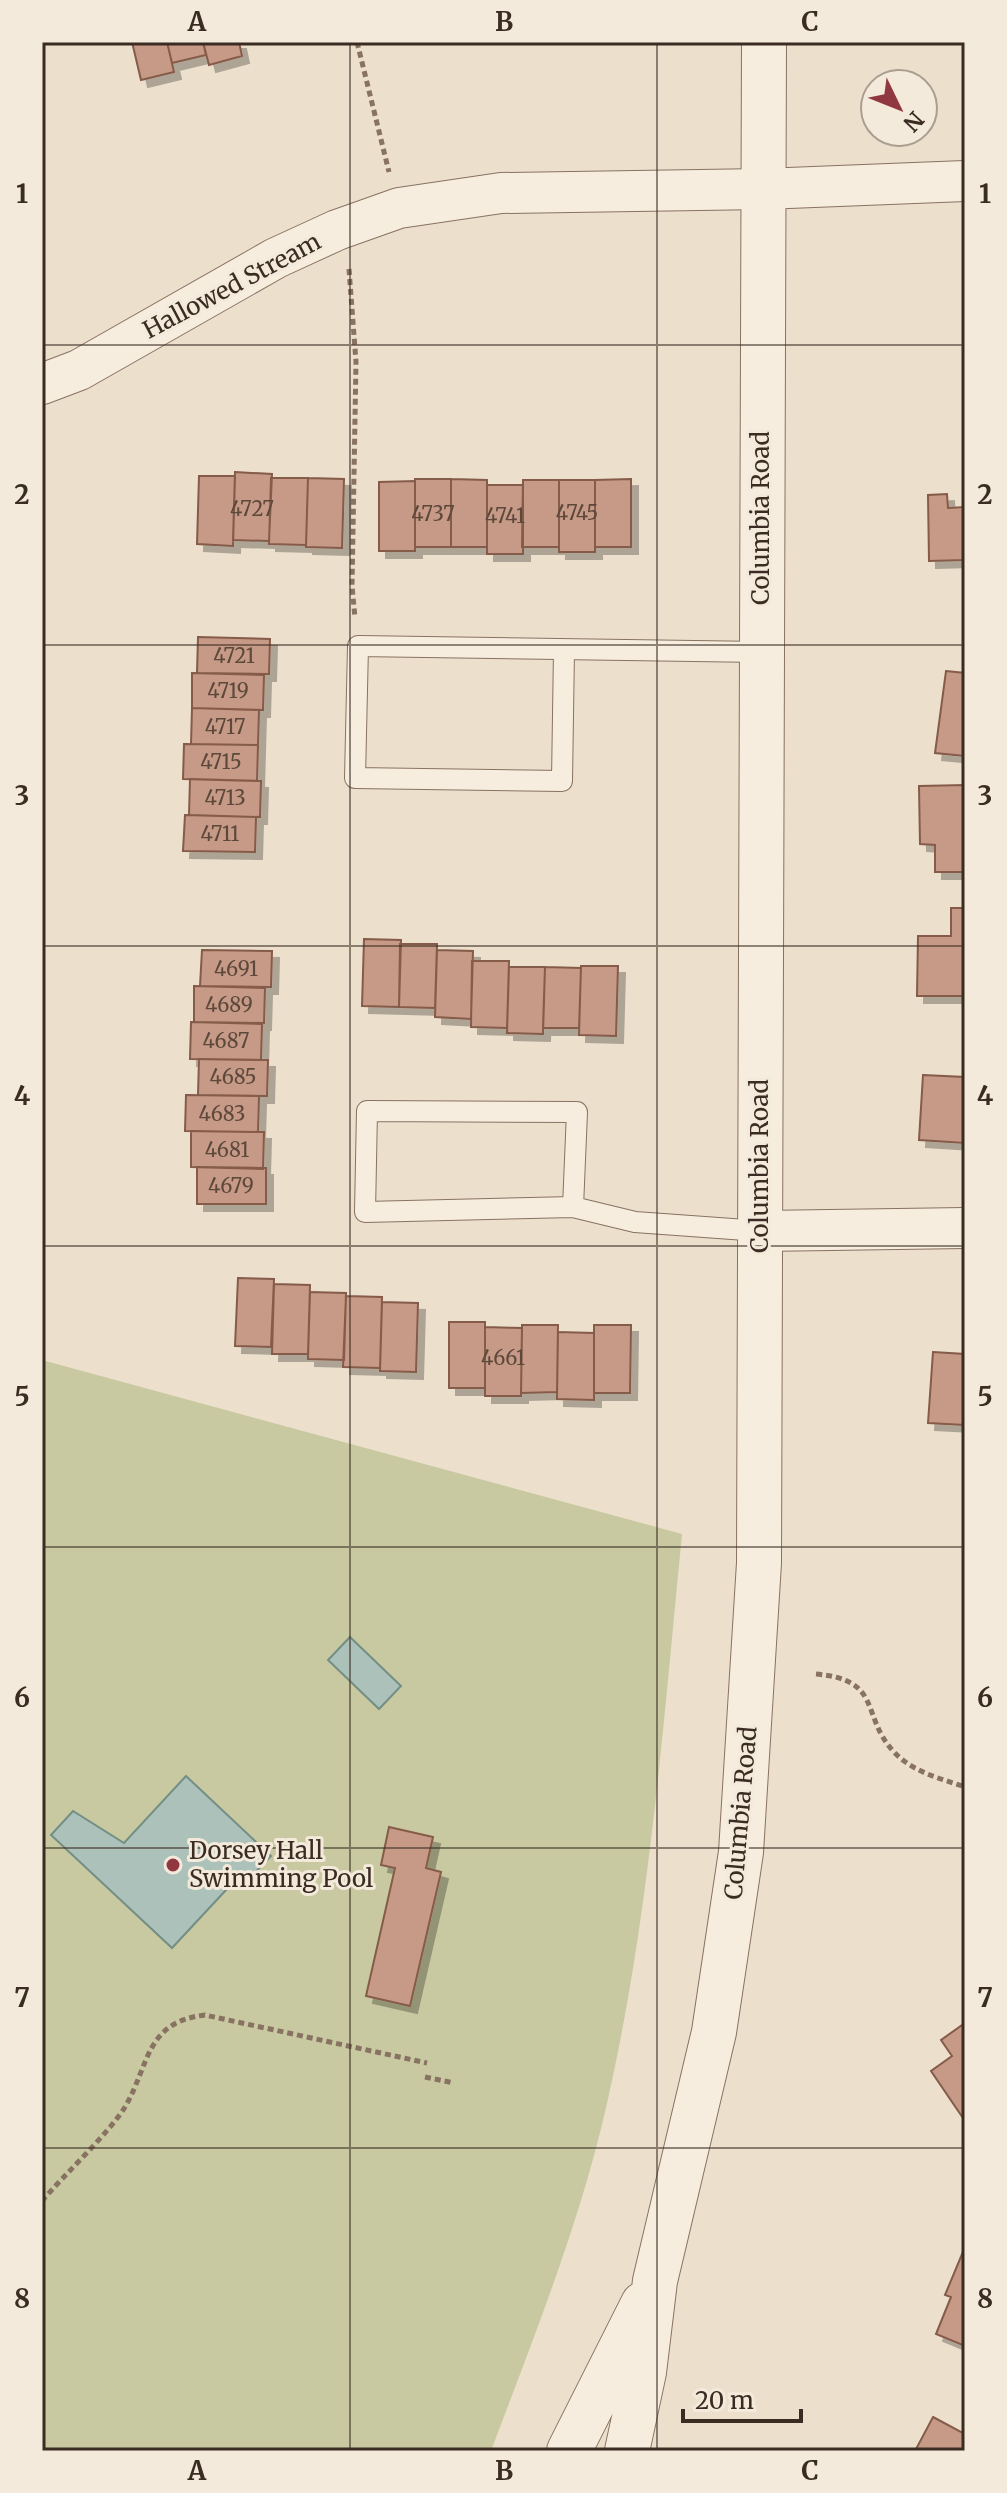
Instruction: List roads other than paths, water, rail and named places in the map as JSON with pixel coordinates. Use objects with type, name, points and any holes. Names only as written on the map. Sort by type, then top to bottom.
[{"type":"street","name":"Columbia Road","points":[[627,2451],[644,2372],[655,2281],[714,2032],[741,1852],[759,1563],[764,42]]},
{"type":"street","name":"Hallowed Stream","points":[[42,384],[79,370],[276,258],[337,230],[399,208],[501,193],[763,189],[965,181]]},
{"type":"street","points":[[760,1231],[965,1228]]},
{"type":"street","name":"Columbia Road","points":[[569,2451],[655,2281]]},
{"type":"lane","points":[[564,650],[562,781],[355,778],[358,646],[761,652]]},
{"type":"lane","points":[[573,1207],[577,1112],[367,1111],[365,1212],[573,1207],[635,1222],[760,1231]]},
{"type":"place","name":"Dorsey Hall Swimming Pool","points":[[173,1865]]}]
